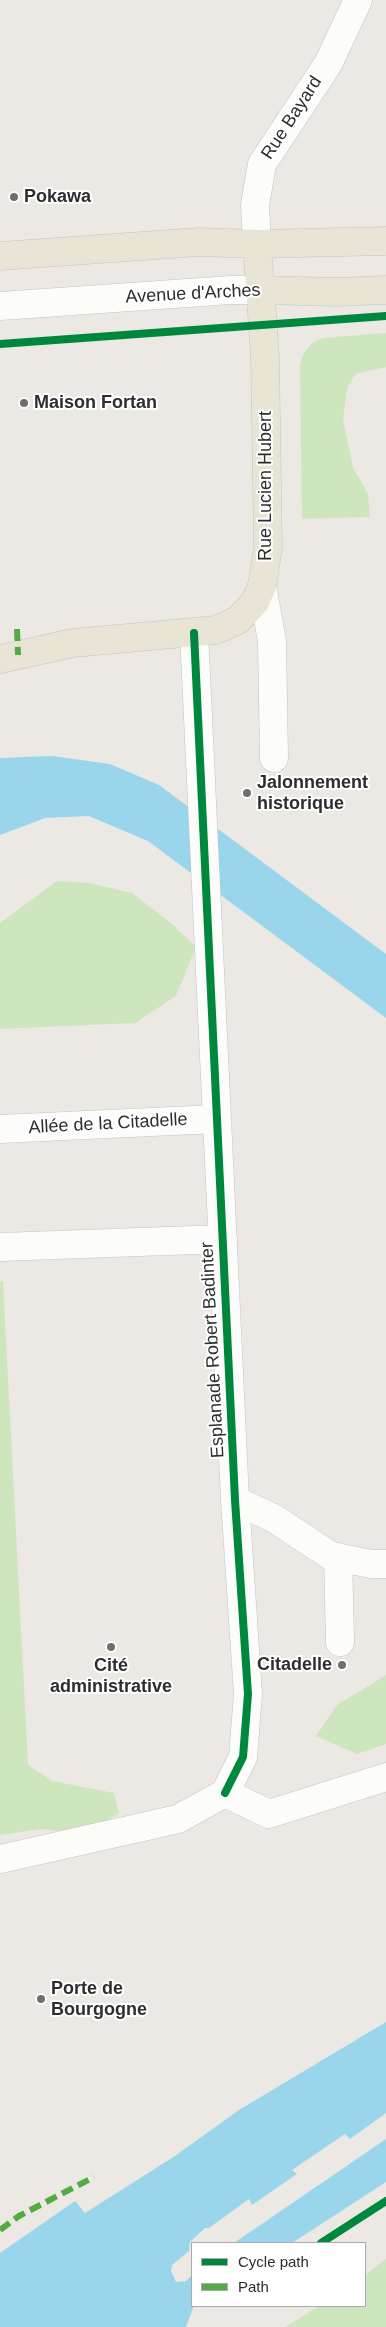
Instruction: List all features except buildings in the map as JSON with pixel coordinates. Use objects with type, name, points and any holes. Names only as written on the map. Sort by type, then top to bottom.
[{"type":"main road","points":[[0,256],[199,242],[257,244],[386,241]]},
{"type":"main road","name":"Rue Lucien Hubert","points":[[257,244],[266,378],[268,548],[262,586]]},
{"type":"main road","name":"Avenue d'Arches","points":[[261,290],[336,292],[386,290]]},
{"type":"main road","points":[[0,659],[73,642],[194,634],[216,630],[238,620],[255,602],[262,586]]},
{"type":"street","name":"Rue Bayard","points":[[257,244],[254,206],[262,164],[328,64],[358,0]]},
{"type":"street","name":"Avenue d'Arches","points":[[0,306],[231,290],[261,290]]},
{"type":"street","name":"Rue Lucien Hubert","points":[[262,586],[272,641],[274,758]]},
{"type":"street","name":"Esplanade Robert Badinter","points":[[194,634],[235,1500],[248,1694],[243,1757],[225,1793]]},
{"type":"street","name":"Allée de la Citadelle","points":[[0,1129],[216,1119]]},
{"type":"street","points":[[0,1247],[223,1239]]},
{"type":"street","points":[[235,1500],[275,1519],[332,1556],[371,1564],[386,1564]]},
{"type":"street","points":[[338,1557],[340,1642]]},
{"type":"street","points":[[0,1859],[178,1818],[225,1793],[269,1814],[386,1777]]},
{"type":"green space","points":[[386,333],[386,367],[358,373],[354,376],[347,389],[343,420],[353,467],[368,494],[370,517],[302,519],[300,367],[302,356],[312,343],[323,338]]},
{"type":"green space","points":[[57,881],[90,883],[132,893],[172,924],[196,947],[176,996],[135,1023],[0,1029],[0,923]]},
{"type":"green space","points":[[3,1281],[28,1765],[52,1781],[114,1793],[119,1813],[87,1834],[41,1829],[0,1835],[0,1282]]},
{"type":"green space","points":[[386,1675],[386,1744],[357,1754],[316,1736],[337,1705]]},
{"type":"green space","points":[[386,2259],[386,2327],[286,2327],[317,2307],[366,2307],[366,2274]]},
{"type":"water","points":[[52,756],[110,764],[159,785],[386,954],[386,1018],[148,841],[89,816],[45,818],[0,835],[0,758]]},
{"type":"water","points":[[386,2022],[386,2113],[350,2139],[345,2134],[292,2170],[297,2174],[252,2205],[249,2199],[209,2228],[205,2228],[190,2242],[189,2251],[172,2265],[171,2271],[176,2282],[186,2281],[191,2276],[191,2307],[194,2307],[186,2327],[0,2327],[0,2253],[75,2201],[85,2213],[175,2156],[239,2110]]},
{"type":"water","points":[[386,2139],[386,2182],[294,2242],[235,2242]]},
{"type":"marked path","points":[[17,629],[18,655]]},
{"type":"marked path","points":[[0,2230],[19,2216],[94,2177]]},
{"type":"cycle path","points":[[0,344],[386,316]]},
{"type":"cycle path","points":[[194,633],[235,1500],[248,1694],[243,1757],[225,1793]]},
{"type":"cycle path","points":[[323,2242],[386,2201]]},
{"type":"place","name":"Pokawa","points":[[14,197]]},
{"type":"place","name":"Maison Fortan","points":[[24,403]]},
{"type":"place","name":"Jalonnement historique","points":[[247,793]]},
{"type":"place","name":"Cité administrative","points":[[111,1647]]},
{"type":"place","name":"Citadelle","points":[[342,1665]]},
{"type":"place","name":"Porte de Bourgogne","points":[[41,1999]]}]
